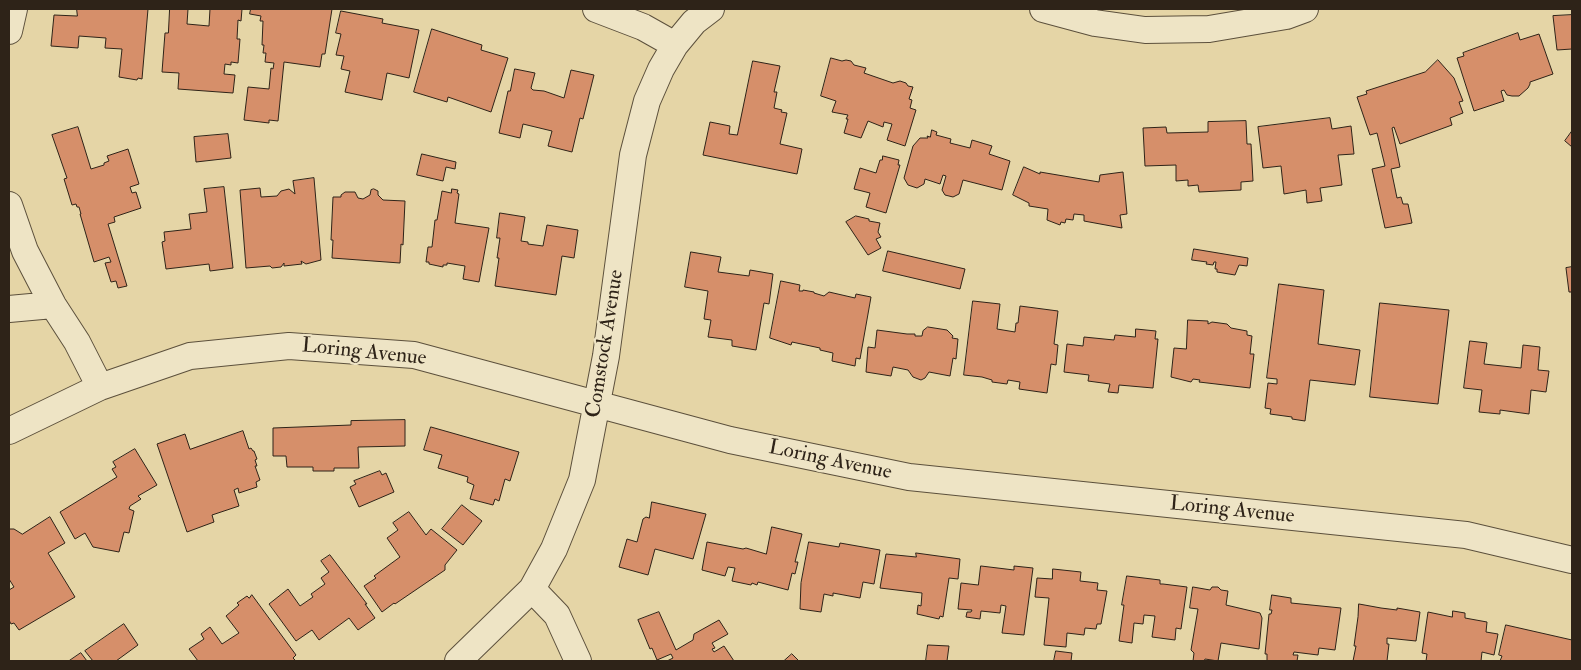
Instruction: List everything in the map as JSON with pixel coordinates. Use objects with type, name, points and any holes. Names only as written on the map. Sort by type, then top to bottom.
[{"type":"street","points":[[9,31],[14,9]]},
{"type":"street","points":[[596,9],[643,27],[675,45]]},
{"type":"street","name":"Comstock Avenue","points":[[458,661],[532,589],[554,549],[582,480],[606,356],[633,155],[647,101],[661,69],[675,45],[694,22],[712,9]]},
{"type":"street","points":[[1042,9],[1095,23],[1145,30],[1209,29],[1286,16],[1305,9]]},
{"type":"street","points":[[9,206],[25,251],[53,306],[77,342],[100,387]]},
{"type":"street","points":[[9,310],[53,306]]},
{"type":"street","name":"Loring Avenue","points":[[9,431],[100,387],[190,356],[289,346],[414,355],[730,440],[909,477],[1466,536],[1572,560]]},
{"type":"street","points":[[532,589],[557,615],[578,661]]},
{"type":"building","points":[[77,9],[148,9],[142,79],[119,77],[122,49],[105,48],[106,38],[79,36],[78,48],[51,46],[54,15],[77,16]]},
{"type":"building","points":[[170,9],[188,9],[187,24],[209,26],[210,9],[242,9],[241,21],[238,20],[237,39],[240,39],[238,63],[231,62],[231,65],[225,64],[224,74],[235,75],[233,93],[178,89],[179,73],[162,72],[165,33],[168,33]]},
{"type":"building","points":[[251,9],[332,9],[325,54],[322,54],[320,67],[284,62],[278,121],[269,120],[269,123],[244,120],[248,87],[269,89],[271,68],[273,69],[274,63],[265,62],[266,53],[263,53],[264,45],[262,45],[263,21],[260,21],[261,16],[250,14]]},
{"type":"building","points":[[341,11],[383,19],[382,23],[419,30],[409,78],[387,73],[382,100],[345,92],[350,71],[341,69],[344,56],[336,55],[341,34],[336,33]]},
{"type":"building","points":[[1572,15],[1572,49],[1557,50],[1553,16]]},
{"type":"building","points":[[432,29],[482,45],[481,50],[508,58],[491,112],[448,97],[447,102],[414,92]]},
{"type":"building","points":[[1518,33],[1520,40],[1539,34],[1553,74],[1530,82],[1528,88],[1519,96],[1507,95],[1504,90],[1501,91],[1504,101],[1474,111],[1457,58],[1464,56],[1463,53]]},
{"type":"building","points":[[831,58],[851,61],[854,65],[866,68],[864,73],[893,83],[900,81],[913,87],[909,99],[912,100],[910,108],[916,110],[905,146],[887,140],[892,124],[884,122],[883,127],[868,121],[861,138],[844,133],[848,115],[832,112],[836,101],[821,96]]},
{"type":"building","points":[[1438,60],[1454,78],[1463,101],[1459,102],[1463,113],[1450,118],[1452,125],[1400,144],[1394,127],[1392,128],[1400,167],[1391,169],[1397,198],[1401,197],[1403,204],[1408,204],[1412,223],[1385,228],[1372,169],[1385,166],[1377,133],[1370,135],[1357,97],[1367,94],[1366,91],[1425,72]]},
{"type":"building","points":[[753,61],[780,66],[774,92],[777,92],[774,108],[787,113],[780,144],[802,149],[797,174],[703,155],[710,122],[730,126],[729,134],[737,135]]},
{"type":"building","points":[[515,69],[535,73],[531,88],[533,90],[544,91],[564,98],[571,70],[594,75],[583,119],[580,118],[572,152],[548,146],[552,131],[523,124],[520,138],[499,133]]},
{"type":"building","points":[[1330,118],[1332,129],[1351,126],[1354,154],[1338,155],[1342,185],[1320,188],[1322,201],[1307,203],[1306,190],[1284,194],[1281,166],[1263,168],[1258,127]]},
{"type":"building","points":[[1246,121],[1247,144],[1251,144],[1253,181],[1241,182],[1241,190],[1199,192],[1198,185],[1188,186],[1188,180],[1176,181],[1176,165],[1145,166],[1143,128],[1166,127],[1167,133],[1208,132],[1208,122]]},
{"type":"building","points":[[78,127],[91,169],[104,165],[104,163],[109,161],[107,156],[128,149],[139,184],[130,187],[132,193],[136,192],[141,208],[114,217],[115,222],[108,224],[127,286],[118,288],[116,281],[111,282],[105,263],[111,262],[109,257],[94,262],[79,207],[76,204],[72,205],[64,179],[67,178],[52,135]]},
{"type":"building","points":[[932,130],[937,132],[936,135],[951,139],[950,143],[970,148],[972,140],[992,146],[989,154],[1010,161],[1002,190],[963,180],[959,194],[953,197],[945,195],[942,190],[946,176],[943,175],[940,184],[925,179],[924,184],[917,188],[908,185],[904,178],[913,146],[920,138],[930,137]]},
{"type":"building","points":[[1572,131],[1572,147],[1565,141]]},
{"type":"building","points":[[228,134],[231,158],[196,162],[194,137]]},
{"type":"building","points":[[422,154],[456,162],[455,169],[446,167],[443,181],[417,175]]},
{"type":"building","points":[[883,156],[899,160],[898,165],[900,165],[886,213],[866,207],[870,193],[854,189],[860,168],[876,173]]},
{"type":"building","points":[[1024,167],[1040,174],[1040,172],[1099,182],[1100,175],[1123,172],[1127,214],[1120,215],[1122,228],[1084,221],[1084,215],[1074,214],[1073,220],[1066,219],[1065,223],[1061,222],[1060,225],[1047,220],[1048,209],[1029,206],[1029,203],[1013,195]]},
{"type":"building","points":[[314,178],[321,260],[306,264],[301,261],[302,264],[284,266],[284,263],[281,267],[272,268],[270,266],[246,268],[240,190],[260,188],[261,197],[277,196],[281,191],[289,189],[295,194],[293,181]]},
{"type":"building","points":[[224,187],[233,268],[210,271],[209,264],[166,269],[162,242],[165,241],[164,232],[191,229],[189,214],[207,212],[204,189]]},
{"type":"building","points":[[452,189],[458,190],[457,193],[459,194],[455,223],[489,228],[479,282],[463,279],[465,266],[447,263],[443,267],[426,262],[428,247],[432,247],[435,220],[437,220],[442,191],[451,193]]},
{"type":"building","points":[[371,190],[378,191],[378,195],[383,200],[405,201],[403,245],[401,244],[400,263],[332,258],[333,197],[341,197],[345,192],[355,192],[358,198],[363,199],[370,195]]},
{"type":"building","points":[[500,213],[525,217],[521,241],[528,242],[528,244],[543,246],[547,225],[578,230],[574,258],[562,256],[556,295],[495,286],[499,258],[497,258],[500,238],[497,238]]},
{"type":"building","points":[[856,216],[880,223],[878,232],[881,237],[876,239],[881,248],[868,255],[846,222]]},
{"type":"building","points":[[1194,249],[1248,258],[1247,266],[1239,265],[1235,275],[1217,272],[1217,269],[1215,269],[1216,262],[1213,265],[1206,264],[1207,262],[1192,260]]},
{"type":"building","points":[[888,251],[965,269],[960,289],[883,271]]},
{"type":"building","points":[[691,252],[721,257],[718,272],[749,276],[750,270],[773,274],[769,304],[764,303],[756,350],[732,346],[732,340],[708,337],[711,320],[704,319],[708,291],[685,287]]},
{"type":"building","points":[[1572,267],[1572,292],[1569,292],[1566,268]]},
{"type":"building","points":[[781,281],[800,285],[799,291],[814,292],[824,296],[829,292],[855,298],[856,294],[871,297],[860,359],[856,358],[855,366],[832,361],[833,353],[820,350],[820,348],[792,342],[791,345],[770,338]]},
{"type":"building","points":[[1279,284],[1324,290],[1318,344],[1360,350],[1355,385],[1310,380],[1305,421],[1270,414],[1271,409],[1265,408],[1268,383],[1277,384],[1277,379],[1267,378]]},
{"type":"building","points":[[973,301],[1000,304],[997,329],[1015,332],[1020,306],[1058,311],[1054,344],[1058,345],[1056,365],[1051,364],[1047,393],[1019,389],[1020,382],[1008,380],[1007,384],[992,382],[992,380],[982,377],[964,375]]},
{"type":"building","points":[[1380,303],[1449,310],[1438,404],[1370,397]]},
{"type":"building","points":[[1188,320],[1208,321],[1208,324],[1212,322],[1227,324],[1231,328],[1247,331],[1247,335],[1252,336],[1250,354],[1254,354],[1250,388],[1199,382],[1200,380],[1193,379],[1191,382],[1171,377],[1174,348],[1186,349]]},
{"type":"building","points":[[928,327],[947,330],[953,336],[952,338],[958,339],[956,359],[953,358],[950,376],[929,372],[921,380],[913,377],[908,370],[893,367],[891,376],[866,372],[868,347],[875,348],[877,330],[922,336],[923,331]]},
{"type":"building","points":[[1136,329],[1156,331],[1155,339],[1158,339],[1153,388],[1119,385],[1118,393],[1108,392],[1110,384],[1088,381],[1089,375],[1064,372],[1067,344],[1083,346],[1084,337],[1114,340],[1115,335],[1135,337]]},
{"type":"building","points":[[1470,341],[1487,343],[1484,364],[1521,368],[1523,345],[1540,347],[1538,370],[1549,371],[1546,392],[1531,390],[1529,414],[1500,410],[1500,414],[1479,412],[1482,390],[1464,388]]},
{"type":"building","points":[[405,420],[405,446],[358,447],[359,468],[334,468],[334,471],[313,471],[313,467],[287,467],[286,456],[273,456],[273,428],[351,425],[351,421]]},
{"type":"building","points":[[431,427],[519,452],[510,481],[505,479],[499,501],[495,499],[493,505],[470,499],[474,485],[467,482],[468,477],[438,468],[442,455],[424,450]]},
{"type":"building","points":[[243,431],[249,449],[251,448],[254,451],[257,459],[255,460],[257,466],[255,466],[260,480],[256,482],[257,487],[239,493],[238,488],[234,490],[239,506],[212,515],[214,522],[187,532],[157,444],[185,434],[190,449]]},
{"type":"building","points":[[135,449],[157,485],[138,496],[141,499],[130,506],[129,509],[134,511],[129,533],[124,532],[119,552],[93,547],[85,533],[75,539],[60,512],[117,477],[112,469],[116,467],[113,462]]},
{"type":"building","points":[[380,471],[382,475],[386,473],[394,492],[359,507],[350,487],[356,484],[354,481]]},
{"type":"building","points":[[652,502],[706,514],[693,559],[655,549],[648,575],[619,567],[627,539],[637,542],[643,519],[649,518]]},
{"type":"building","points":[[462,505],[482,521],[463,545],[442,529]]},
{"type":"building","points":[[409,512],[426,535],[431,529],[457,550],[445,565],[445,570],[382,612],[364,586],[376,578],[374,576],[400,557],[387,538],[398,530],[393,523]]},
{"type":"building","points":[[50,517],[65,543],[48,553],[75,597],[19,630],[9,620],[9,590],[14,587],[9,579],[9,529],[14,529],[22,534]]},
{"type":"building","points":[[772,527],[802,534],[795,562],[798,562],[795,574],[792,573],[788,590],[758,582],[757,585],[752,583],[751,585],[732,581],[735,568],[728,567],[725,576],[702,570],[707,542],[746,548],[766,554]]},
{"type":"building","points":[[809,542],[839,547],[840,543],[880,550],[874,584],[863,582],[860,598],[833,593],[833,596],[824,594],[821,612],[800,609],[801,583]]},
{"type":"building","points":[[916,553],[960,559],[958,579],[949,578],[943,617],[940,616],[939,619],[917,614],[918,605],[921,606],[922,593],[880,588],[886,554],[916,557]]},
{"type":"building","points":[[330,555],[367,604],[365,604],[375,618],[358,630],[349,618],[319,640],[312,630],[296,641],[269,604],[288,589],[300,606],[313,597],[311,594],[325,584],[321,578],[329,572],[321,561]]},
{"type":"building","points":[[981,566],[1014,570],[1014,566],[1033,568],[1024,635],[1002,633],[1006,606],[1001,605],[1000,613],[981,611],[980,619],[966,617],[967,612],[972,610],[958,609],[961,583],[978,585]]},
{"type":"building","points":[[1053,569],[1081,572],[1080,581],[1098,583],[1097,590],[1107,591],[1101,624],[1097,624],[1096,629],[1085,628],[1084,635],[1067,633],[1066,647],[1044,645],[1049,598],[1035,597],[1037,578],[1052,579]]},
{"type":"building","points":[[1127,576],[1160,580],[1160,584],[1187,587],[1181,629],[1176,628],[1175,640],[1152,637],[1155,616],[1144,615],[1143,624],[1134,623],[1132,643],[1119,641]]},
{"type":"building","points":[[1193,587],[1210,590],[1212,587],[1218,587],[1221,590],[1228,591],[1226,605],[1260,613],[1262,618],[1259,649],[1221,643],[1218,661],[1205,659],[1204,661],[1193,661],[1194,653],[1191,650],[1198,609],[1190,608]]},
{"type":"building","points":[[252,595],[296,655],[293,658],[295,660],[198,661],[189,649],[204,639],[201,634],[210,627],[222,644],[239,633],[226,616],[239,605],[237,603]]},
{"type":"building","points":[[1272,595],[1291,598],[1291,603],[1341,608],[1335,650],[1319,648],[1318,655],[1294,652],[1293,655],[1298,655],[1297,661],[1267,661],[1267,654],[1265,654],[1269,614],[1271,614],[1272,610],[1270,610]]},
{"type":"building","points":[[1359,604],[1420,612],[1416,641],[1387,638],[1387,644],[1389,644],[1387,661],[1353,661]]},
{"type":"building","points":[[1453,611],[1465,613],[1465,618],[1487,622],[1486,632],[1498,634],[1494,655],[1482,652],[1481,661],[1426,661],[1427,654],[1422,653],[1428,612],[1452,617]]},
{"type":"building","points":[[659,612],[676,650],[693,640],[694,634],[719,620],[728,634],[712,643],[715,648],[712,649],[714,652],[724,646],[734,661],[667,661],[673,658],[671,654],[657,660],[652,648],[650,649],[638,620]]},
{"type":"building","points":[[124,624],[138,645],[116,661],[93,661],[85,651]]},
{"type":"building","points":[[1506,625],[1572,640],[1572,661],[1500,661],[1502,656],[1499,655]]},
{"type":"building","points":[[928,645],[949,646],[947,661],[926,661]]},
{"type":"building","points":[[1056,651],[1072,653],[1071,661],[1054,661]]},
{"type":"building","points":[[81,653],[87,661],[69,661]]},
{"type":"building","points":[[792,654],[799,661],[784,661]]}]
